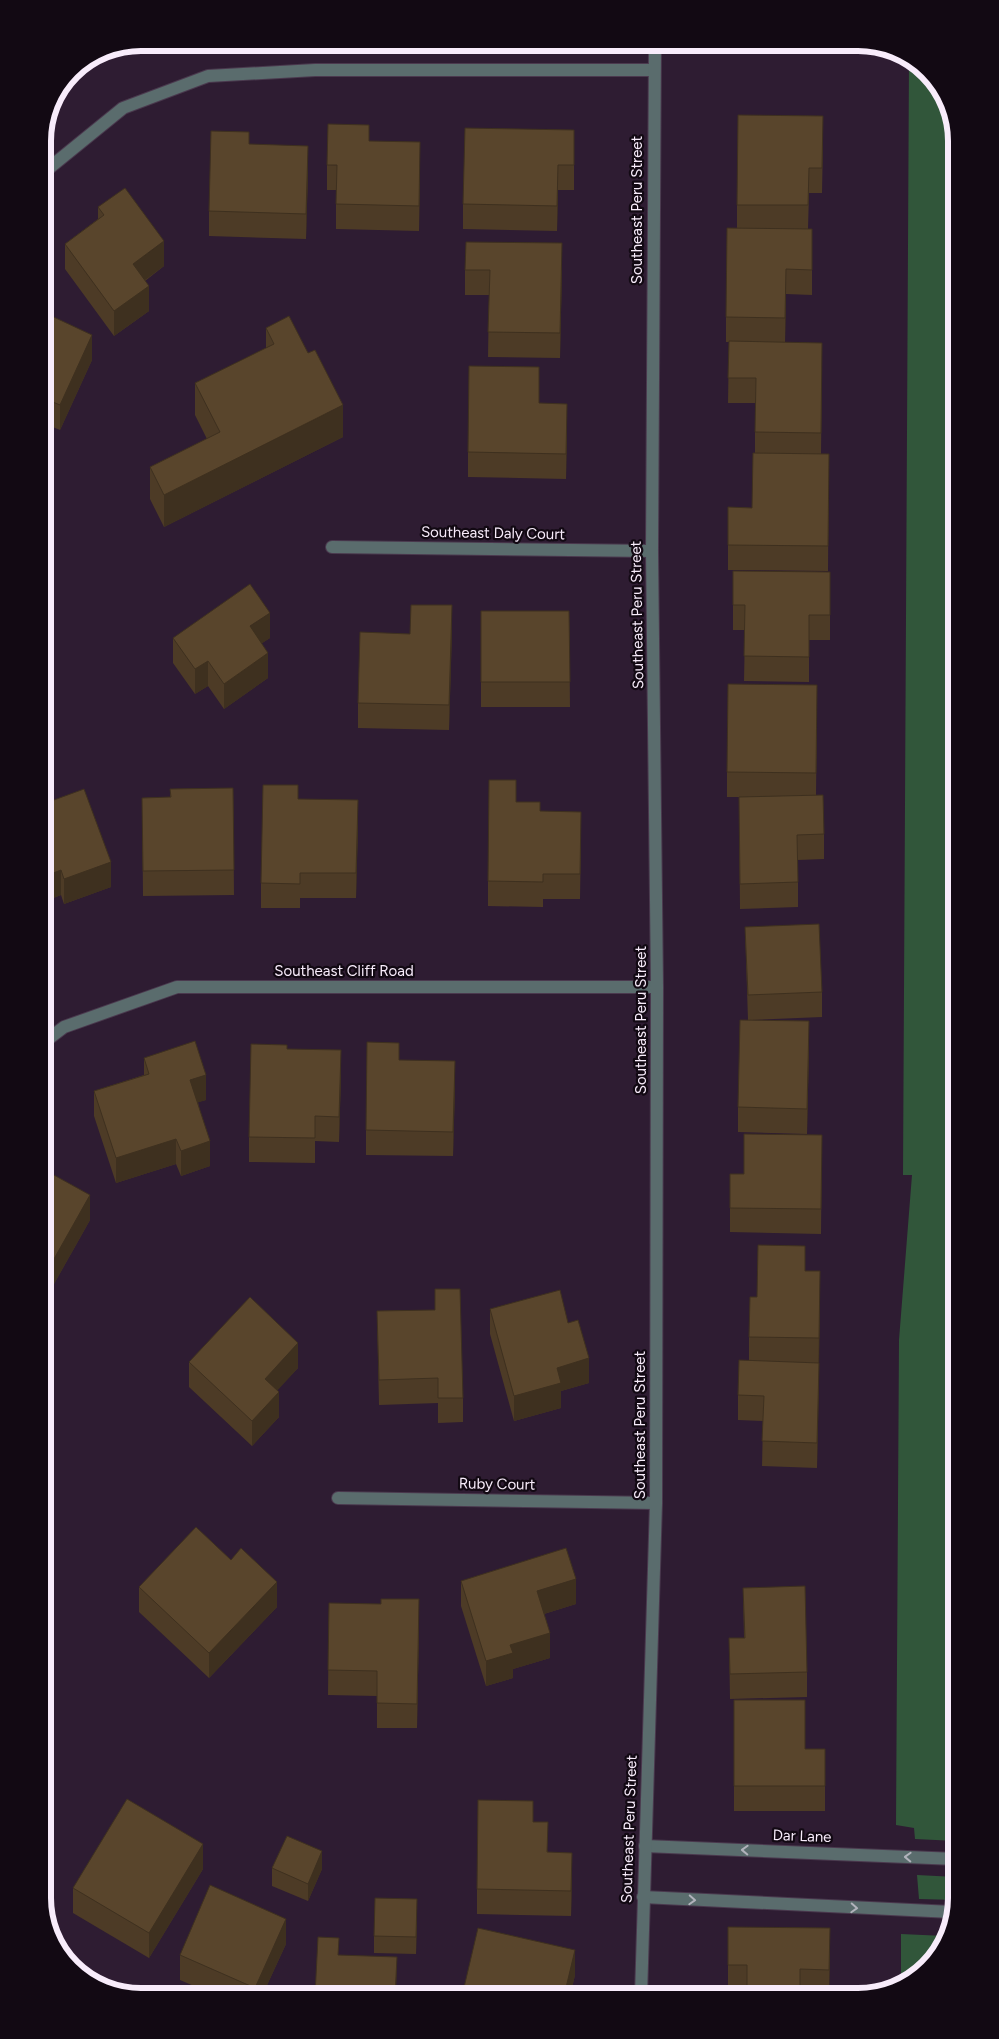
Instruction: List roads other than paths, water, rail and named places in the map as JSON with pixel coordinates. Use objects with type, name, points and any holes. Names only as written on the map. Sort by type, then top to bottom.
[{"type":"street","name":"Southeast Peru Street","points":[[641,1988],[656,1503],[657,987],[652,551],[655,51]]},
{"type":"street","points":[[51,166],[123,108],[208,76],[316,70],[654,70]]},
{"type":"street","name":"Southeast Daly Court","points":[[332,546],[652,551]]},
{"type":"street","name":"Southeast Cliff Road","points":[[51,1037],[64,1027],[177,987],[657,987]]},
{"type":"street","name":"Ruby Court","points":[[338,1498],[656,1503]]},
{"type":"street","name":"Dar Lane","points":[[645,1846],[948,1859]]},
{"type":"street","points":[[643,1897],[947,1912]]}]
